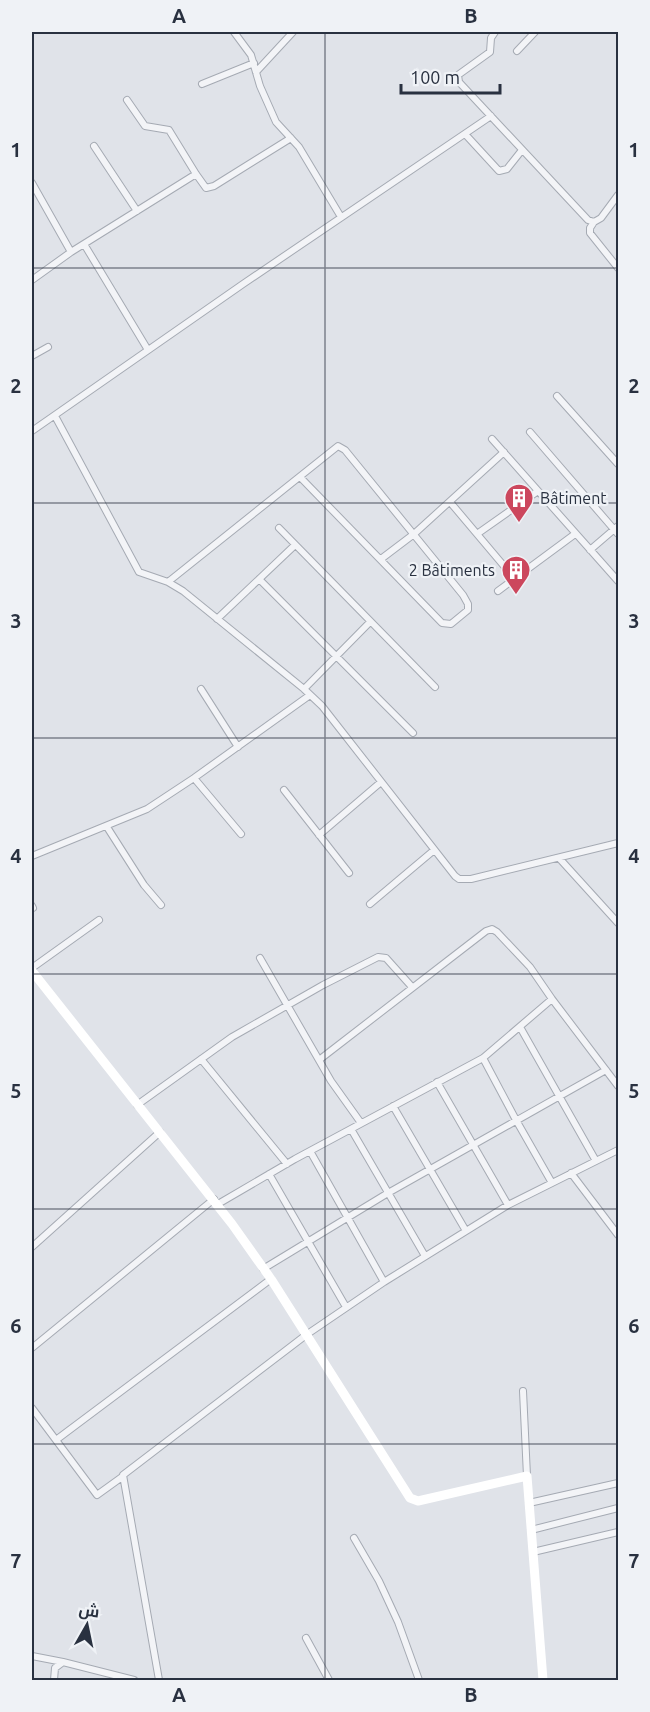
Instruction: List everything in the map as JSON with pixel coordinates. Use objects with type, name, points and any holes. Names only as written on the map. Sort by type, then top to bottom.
[{"type":"street","points":[[234,32],[251,55],[260,86],[276,122],[291,138],[341,217]]},
{"type":"street","points":[[256,72],[293,32]]},
{"type":"street","points":[[495,32],[491,38],[490,52],[461,72],[458,78],[588,220],[594,222]]},
{"type":"street","points":[[517,51],[535,32]]},
{"type":"street","points":[[202,84],[254,63]]},
{"type":"street","points":[[127,100],[145,126],[169,130],[206,188],[214,186],[291,138]]},
{"type":"street","points":[[32,431],[491,116]]},
{"type":"street","points":[[465,134],[499,171],[507,170],[522,150]]},
{"type":"street","points":[[94,146],[137,211]]},
{"type":"street","points":[[32,280],[71,252],[196,174]]},
{"type":"street","points":[[32,183],[71,252]]},
{"type":"street","points":[[618,195],[601,218],[590,228],[590,233],[618,268]]},
{"type":"street","points":[[84,244],[148,350]]},
{"type":"street","points":[[32,353],[48,347]]},
{"type":"street","points":[[557,396],[618,464]]},
{"type":"street","points":[[55,416],[140,572],[168,582],[183,591],[322,706],[455,876],[464,880],[618,843]]},
{"type":"street","points":[[530,432],[617,530],[590,550]]},
{"type":"street","points":[[492,439],[618,581]]},
{"type":"street","points":[[168,582],[334,448],[342,448],[414,534],[468,604],[468,610],[451,624],[445,625],[300,477]]},
{"type":"street","points":[[381,559],[414,534],[504,452]]},
{"type":"street","points":[[477,534],[538,491]]},
{"type":"street","points":[[450,502],[515,579]]},
{"type":"street","points":[[279,528],[435,687]]},
{"type":"street","points":[[498,591],[575,534]]},
{"type":"street","points":[[217,619],[295,545]]},
{"type":"street","points":[[259,579],[413,733]]},
{"type":"street","points":[[304,689],[370,622]]},
{"type":"street","points":[[201,689],[238,747]]},
{"type":"street","points":[[32,856],[147,810],[310,695]]},
{"type":"street","points":[[194,778],[241,834]]},
{"type":"street","points":[[319,835],[381,782]]},
{"type":"street","points":[[284,790],[349,873]]},
{"type":"street","points":[[107,827],[144,885],[161,905]]},
{"type":"street","points":[[370,904],[434,850]]},
{"type":"street","points":[[559,858],[618,923]]},
{"type":"street","points":[[99,920],[32,970],[216,1202],[271,1279],[414,1501],[527,1476]]},
{"type":"street","points":[[319,1060],[479,936],[492,929],[498,932],[530,967],[618,1086]]},
{"type":"street","points":[[137,1105],[232,1037],[323,985],[383,956],[412,987]]},
{"type":"street","points":[[260,958],[331,1081],[361,1123]]},
{"type":"street","points":[[32,1348],[216,1202],[483,1058],[552,999]]},
{"type":"street","points":[[519,1027],[596,1161]]},
{"type":"street","points":[[483,1058],[552,1183]]},
{"type":"street","points":[[201,1059],[287,1164]]},
{"type":"street","points":[[263,1269],[388,1193],[606,1070]]},
{"type":"street","points":[[437,1082],[508,1205]]},
{"type":"street","points":[[393,1106],[466,1231]]},
{"type":"street","points":[[351,1129],[425,1256]]},
{"type":"street","points":[[32,1247],[160,1132]]},
{"type":"street","points":[[310,1151],[384,1282]]},
{"type":"street","points":[[32,1408],[97,1495],[346,1307],[508,1205],[618,1151]]},
{"type":"street","points":[[571,1173],[618,1235]]},
{"type":"street","points":[[269,1174],[346,1307]]},
{"type":"street","points":[[56,1440],[271,1279]]},
{"type":"street","points":[[524,1391],[527,1476],[543,1680]]},
{"type":"street","points":[[122,1477],[159,1680]]},
{"type":"street","points":[[529,1503],[618,1483]]},
{"type":"street","points":[[531,1530],[618,1508]]},
{"type":"street","points":[[533,1552],[618,1532]]},
{"type":"street","points":[[354,1538],[379,1581],[398,1622],[419,1680]]},
{"type":"street","points":[[306,1638],[329,1680]]},
{"type":"street","points":[[32,1656],[134,1680]]},
{"type":"street","points":[[54,1680],[55,1668],[63,1662]]},
{"type":"place","name":"Bâtiment","points":[[519,524]]},
{"type":"place","name":"2 Bâtiments","points":[[516,596]]}]
